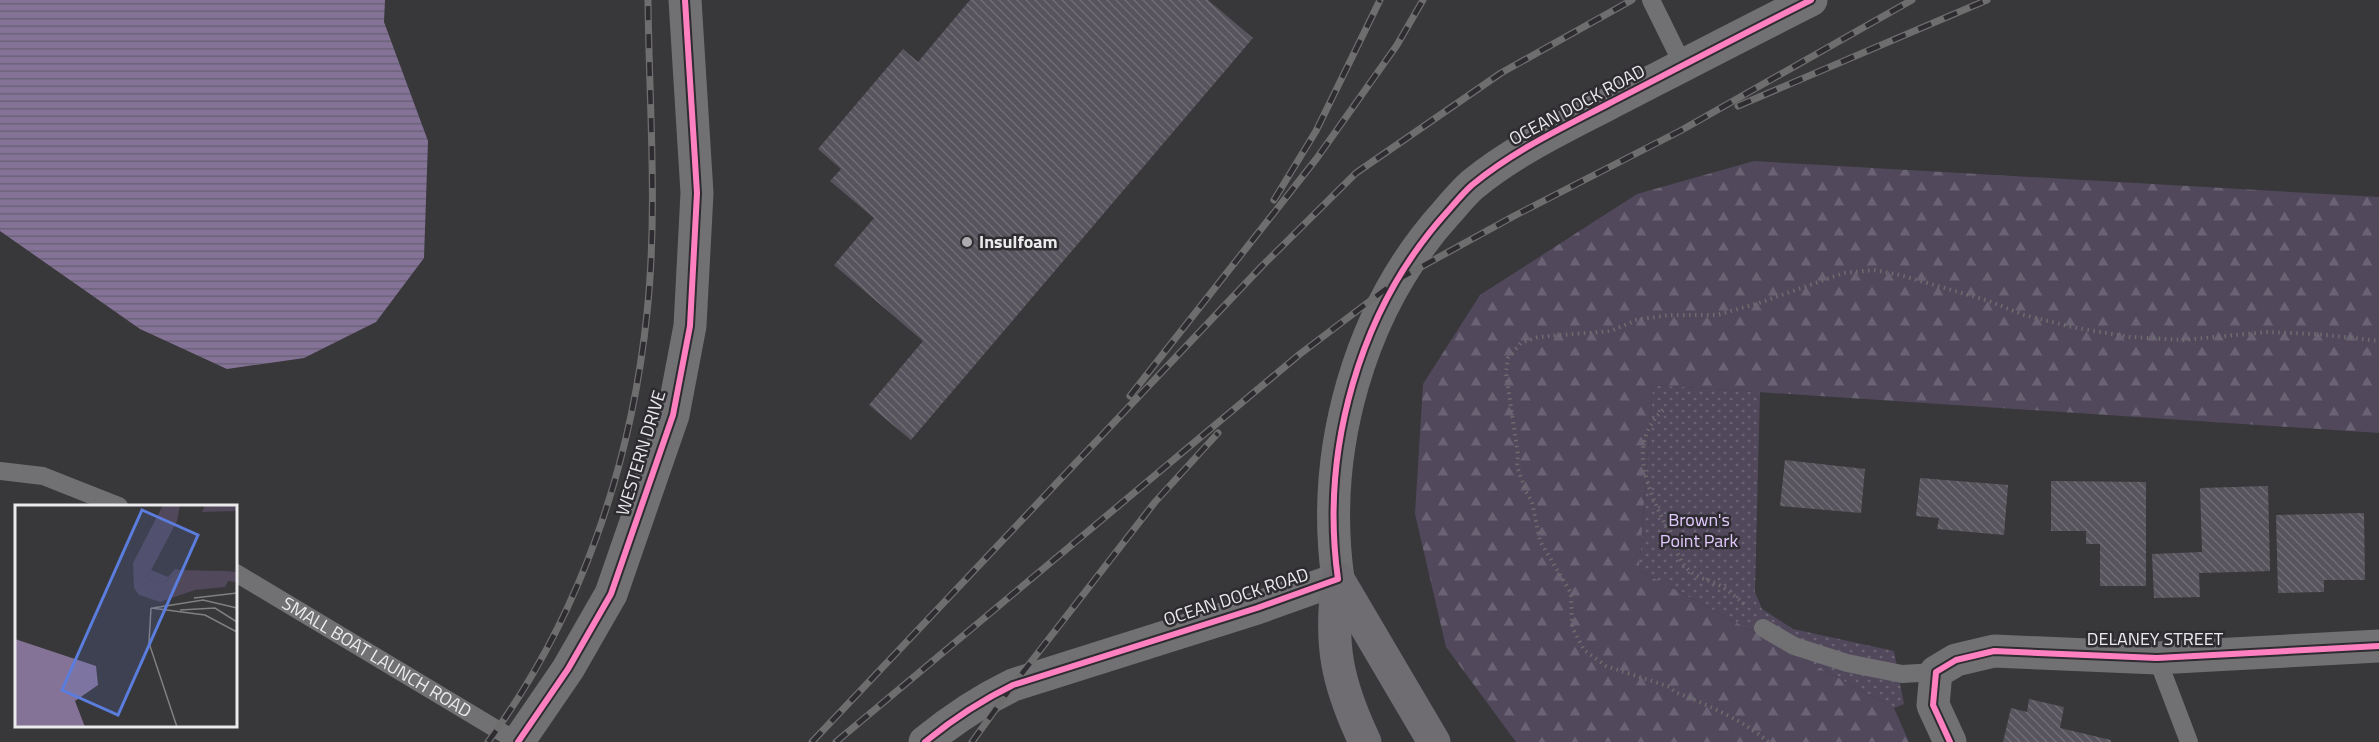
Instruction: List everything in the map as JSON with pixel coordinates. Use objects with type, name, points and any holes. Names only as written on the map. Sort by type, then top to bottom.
[{"type":"main road","points":[[1338,579],[1333,615],[1336,663],[1350,710],[1365,742]]},
{"type":"main road","points":[[1338,579],[1434,742]]},
{"type":"street","name":"WESTERN DRIVE","points":[[518,742],[568,669],[611,594],[673,415],[690,326],[697,193],[685,0]]},
{"type":"street","name":"OCEAN DOCK ROAD","points":[[925,742],[948,722],[979,701],[1013,685],[1246,611],[1338,579],[1334,549],[1334,510],[1339,448],[1351,393],[1374,324],[1415,251],[1471,186],[1524,148],[1810,0]]},
{"type":"street","name":"DELANEY STREET","points":[[1936,672],[1956,660],[1994,651],[2157,658],[2379,646]]},
{"type":"street","points":[[1936,672],[1933,705],[1950,742]]},
{"type":"lane","points":[[1651,0],[1683,65]]},
{"type":"lane","points":[[0,471],[43,476],[114,505]]},
{"type":"lane","name":"SMALL BOAT LAUNCH ROAD","points":[[237,574],[518,742]]},
{"type":"lane","points":[[1763,628],[1794,646],[1846,663],[1902,674],[1936,672]]},
{"type":"lane","points":[[2157,658],[2189,742]]},
{"type":"path","points":[[1768,742],[1755,732],[1688,697],[1674,693],[1670,687],[1606,666],[1584,650],[1572,627],[1571,593],[1540,541],[1532,502],[1517,466],[1518,455],[1506,372],[1508,358],[1521,343],[1538,337],[1611,331],[1636,320],[1669,315],[1718,315],[1844,273],[1874,270],[1938,285],[2024,315],[2105,334],[2184,340],[2266,332],[2317,334],[2379,341]]},
{"type":"path","points":[[1663,410],[1653,420],[1646,433],[1642,457],[1649,488],[1684,565],[1698,578],[1720,585],[1735,597],[1763,628]]},
{"type":"green space","points":[[1754,161],[2379,197],[2379,433],[1653,385],[1639,570],[1894,708],[1909,742],[1516,742],[1446,647],[1415,514],[1423,384],[1480,295],[1637,194]]},
{"type":"green space","name":"Brown's Point Park","points":[[1653,385],[1760,392],[1755,592],[1762,609],[1793,629],[1894,651],[1904,704],[1894,708],[1639,570]]},
{"type":"shaded area","points":[[0,0],[385,0],[384,22],[428,141],[424,258],[376,322],[304,358],[227,369],[140,329],[0,231]]},
{"type":"building","name":"Insulfoam","points":[[970,0],[1208,0],[1253,38],[911,440],[869,405],[923,341],[834,265],[874,218],[830,181],[841,169],[818,149],[903,49],[918,62]]},
{"type":"building","points":[[1785,460],[1865,469],[1861,513],[1780,506]]},
{"type":"building","points":[[1920,478],[2008,485],[2004,535],[1937,529],[1939,518],[1916,516]]},
{"type":"building","points":[[2051,481],[2146,482],[2146,586],[2100,586],[2100,544],[2086,544],[2086,531],[2051,531]]},
{"type":"building","points":[[2268,486],[2270,571],[2199,573],[2200,597],[2154,598],[2152,554],[2202,552],[2200,488]]},
{"type":"building","points":[[2364,513],[2365,580],[2324,580],[2324,592],[2278,593],[2276,515]]},
{"type":"building","points":[[2029,699],[2064,707],[2060,728],[2111,740],[2111,742],[2003,742],[2011,708],[2027,712]]},
{"type":"railway","points":[[488,742],[521,694],[575,592],[614,483],[628,427],[647,313],[652,235],[648,0]]},
{"type":"railway","points":[[1274,200],[1316,131],[1380,0]]},
{"type":"railway","points":[[1130,396],[1317,158],[1397,45],[1423,0]]},
{"type":"railway","points":[[812,742],[1262,266],[1356,173],[1501,73],[1632,0]]},
{"type":"railway","points":[[836,742],[1300,354],[1399,279],[1514,216],[1680,131],[1912,0]]},
{"type":"railway","points":[[1738,106],[1987,0]]},
{"type":"railway","points":[[972,742],[1013,685],[1155,502],[1218,433]]},
{"type":"cycle path","points":[[518,742],[568,669],[611,594],[673,415],[690,326],[697,193],[685,0]]},
{"type":"cycle path","points":[[925,742],[967,711],[1013,685],[1257,608],[1338,579],[1334,530],[1335,481],[1341,432],[1353,384],[1369,337],[1390,292],[1416,250],[1447,212],[1472,185],[1538,141],[1811,0]]},
{"type":"cycle path","points":[[1950,742],[1933,705],[1936,672],[1956,660],[1994,651],[2157,658],[2379,646]]},
{"type":"place","name":"Insulfoam","points":[[967,242]]}]
